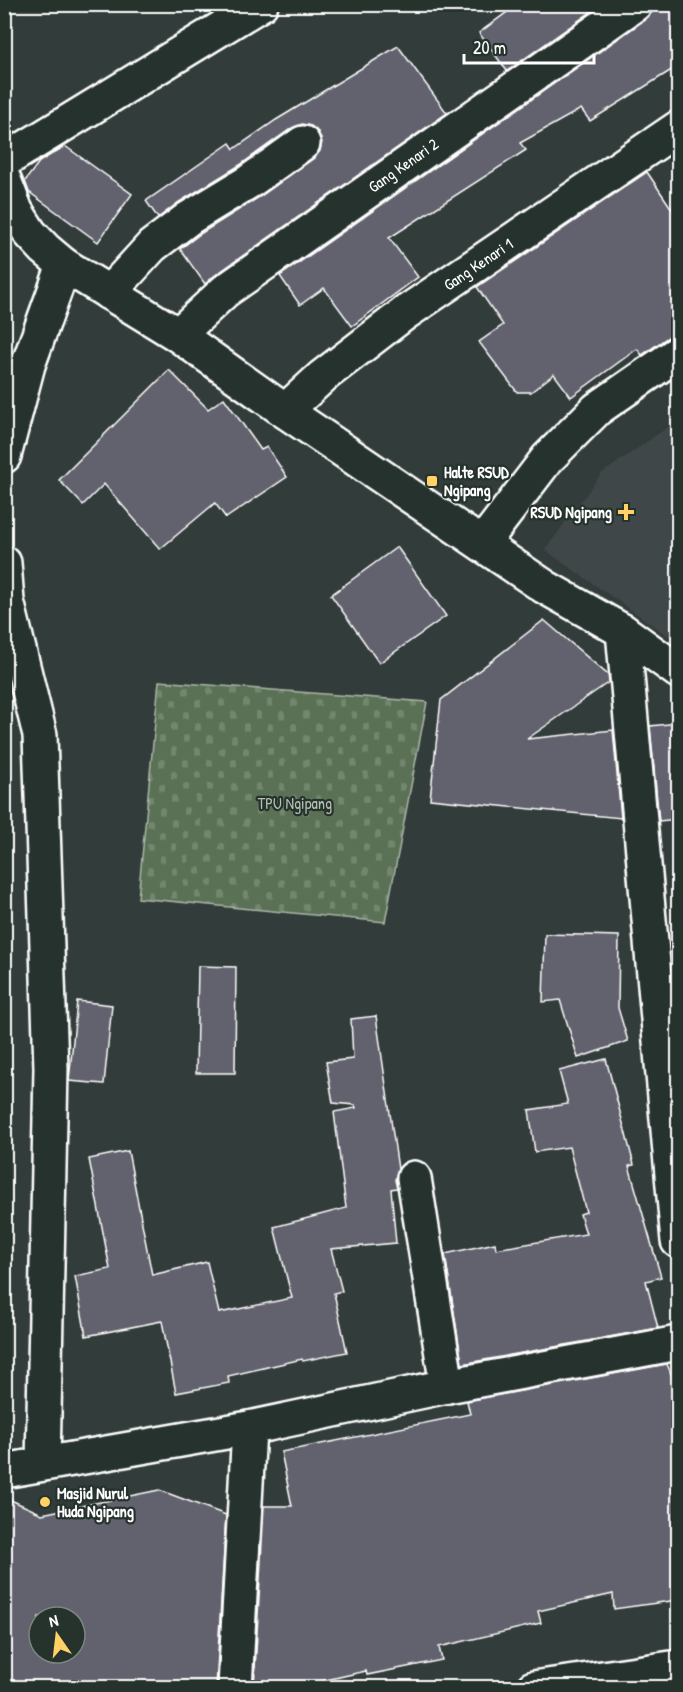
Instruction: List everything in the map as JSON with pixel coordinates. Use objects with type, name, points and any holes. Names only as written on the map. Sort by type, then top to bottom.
[{"type":"street","points":[[4,161],[261,4]]},
{"type":"street","name":"Gang Kenari 2","points":[[178,335],[225,291],[635,4]]},
{"type":"street","name":"Gang Kenari 1","points":[[285,411],[323,376],[405,313],[678,128]]},
{"type":"street","points":[[109,293],[152,246],[189,218],[250,181],[303,143]]},
{"type":"street","points":[[4,180],[16,211],[30,233],[63,265],[178,335],[285,411],[545,587],[623,631],[678,671]]},
{"type":"street","points":[[4,456],[28,365],[63,265]]},
{"type":"street","points":[[482,544],[547,459],[597,409],[678,353]]},
{"type":"street","points":[[4,563],[7,601],[40,735],[51,1068],[43,1464]]},
{"type":"street","points":[[623,631],[678,1241]]},
{"type":"street","points":[[414,1178],[447,1386]]},
{"type":"street","points":[[4,1470],[249,1428],[447,1386],[678,1343]]},
{"type":"street","points":[[235,1688],[249,1428]]},
{"type":"street","points":[[533,1688],[678,1667]]},
{"type":"shaded area","name":"RSUD Ngipang","points":[[678,420],[678,643],[545,550],[601,474]]},
{"type":"green space","name":"TPU Ngipang","points":[[159,681],[427,702],[385,922],[138,898]]},
{"type":"building","points":[[518,4],[602,4],[507,71],[479,33]]},
{"type":"building","points":[[653,4],[678,4],[678,66],[590,121],[581,109],[520,143],[526,150],[389,238],[418,277],[352,326],[324,288],[300,305],[280,276],[646,19],[652,12]]},
{"type":"building","points":[[398,46],[447,113],[205,284],[180,249],[314,158],[320,151],[322,142],[318,132],[311,126],[302,124],[292,128],[158,218],[146,201],[230,143],[234,149],[276,120]]},
{"type":"building","points":[[65,146],[132,194],[98,242],[29,192],[25,181],[39,162]]},
{"type":"building","points":[[647,172],[678,218],[678,330],[642,355],[637,349],[571,397],[554,374],[531,392],[517,392],[479,342],[503,325],[477,287]]},
{"type":"building","points":[[169,370],[208,409],[224,398],[261,450],[267,447],[287,477],[226,518],[215,503],[160,549],[104,484],[83,505],[59,480]]},
{"type":"building","points":[[397,547],[446,616],[379,663],[331,595]]},
{"type":"building","points":[[544,620],[608,675],[609,682],[527,739],[613,730],[621,818],[430,799],[441,700]]},
{"type":"building","points":[[678,723],[678,819],[659,821],[650,726]]},
{"type":"building","points":[[545,934],[619,936],[618,1008],[628,1041],[578,1058],[560,1000],[543,1002]]},
{"type":"building","points":[[198,966],[236,967],[235,1073],[196,1073]]},
{"type":"building","points":[[77,1001],[112,1005],[104,1084],[69,1081]]},
{"type":"building","points":[[376,1016],[398,1169],[395,1180],[397,1188],[391,1189],[396,1243],[331,1249],[342,1291],[334,1293],[347,1352],[303,1361],[302,1359],[228,1376],[229,1383],[176,1393],[162,1321],[86,1336],[75,1276],[110,1269],[89,1159],[128,1151],[152,1275],[207,1262],[219,1313],[292,1298],[274,1227],[346,1208],[334,1112],[356,1108],[355,1105],[333,1103],[326,1062],[353,1059],[351,1019]]},
{"type":"building","points":[[606,1059],[634,1165],[629,1166],[661,1277],[646,1281],[658,1328],[462,1364],[445,1254],[495,1243],[496,1249],[586,1234],[580,1214],[586,1212],[569,1147],[535,1152],[529,1110],[568,1104],[559,1071]]},
{"type":"building","points":[[667,1364],[672,1376],[678,1415],[678,1600],[614,1609],[613,1594],[538,1611],[541,1623],[439,1647],[442,1660],[367,1675],[366,1671],[291,1688],[254,1688],[264,1506],[292,1506],[281,1452],[470,1414],[467,1401]]},
{"type":"building","points":[[159,1490],[226,1515],[216,1688],[4,1688],[4,1497],[42,1514]]},
{"type":"place","name":"Halte RSUD Ngipang","points":[[432,481]]},
{"type":"place","name":"RSUD Ngipang","points":[[626,512]]},
{"type":"place","name":"Masjid Nurul Huda Ngipang","points":[[45,1502]]}]
